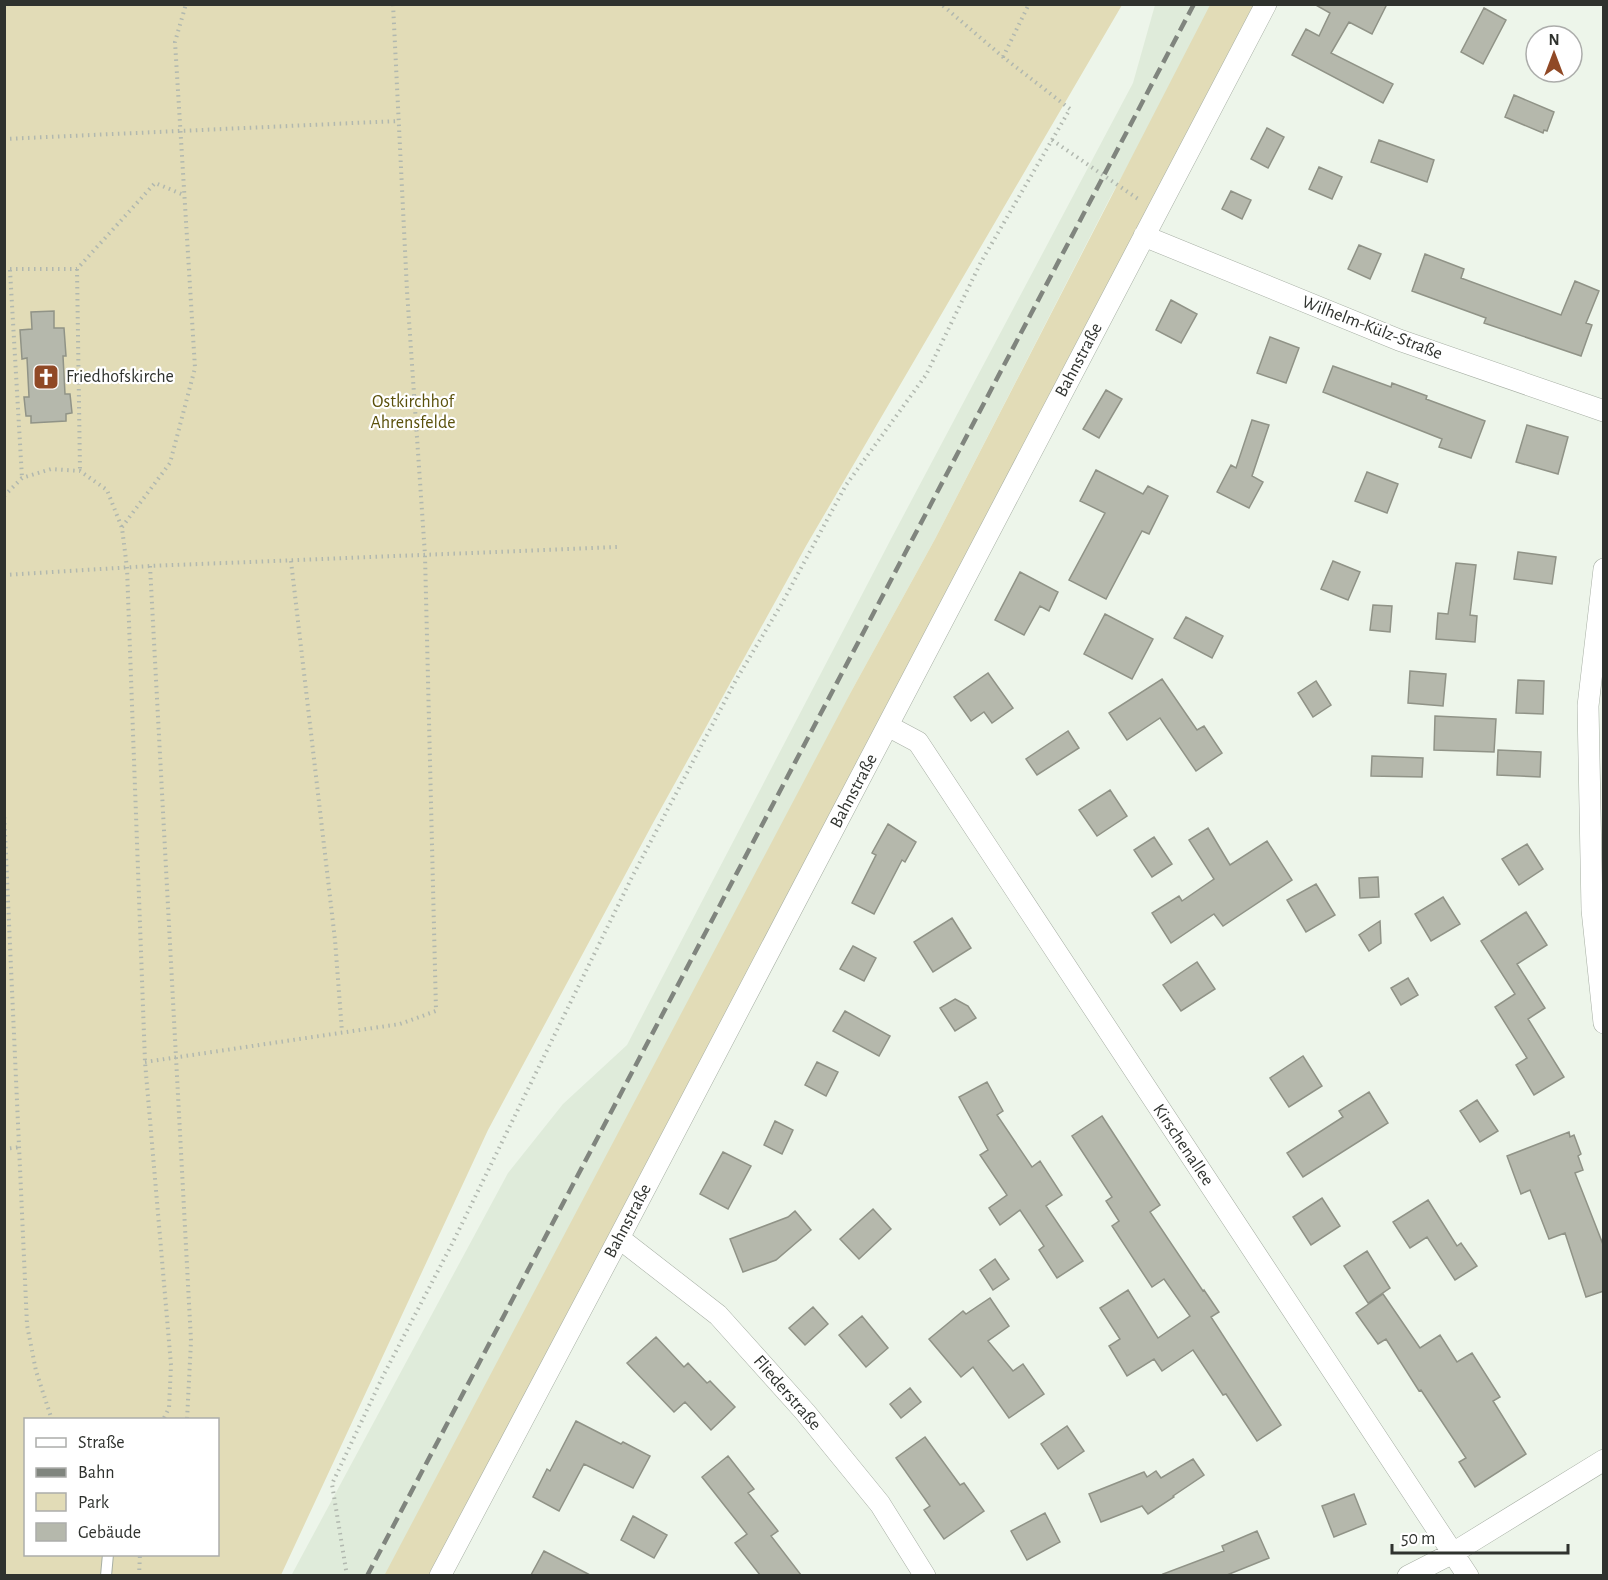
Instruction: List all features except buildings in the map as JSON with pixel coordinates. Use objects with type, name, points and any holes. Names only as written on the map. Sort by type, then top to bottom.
[{"type":"street","name":"Bahnstraße","points":[[440,1575],[1266,4]]},
{"type":"street","name":"Wilhelm-Külz-Straße","points":[[1144,236],[1399,340],[1604,411]]},
{"type":"street","points":[[1604,569],[1588,706],[1592,910],[1604,1023]]},
{"type":"street","name":"Kirschenallee","points":[[888,726],[918,742],[1468,1575]]},
{"type":"street","name":"Fliederstraße","points":[[619,1238],[718,1315],[805,1412],[880,1504],[925,1575]]},
{"type":"street","points":[[1408,1575],[1453,1553],[1604,1461]]},
{"type":"lane","points":[[106,1575],[108,1556]]},
{"type":"path","points":[[122,528],[170,463],[195,368],[175,42],[186,4]]},
{"type":"path","points":[[145,1062],[400,1023],[436,1011],[425,555],[407,291],[393,4]]},
{"type":"path","points":[[347,1575],[332,1484],[383,1376],[452,1244],[632,876],[736,680],[781,604],[846,484],[926,375],[981,262],[1070,110],[941,4]]},
{"type":"path","points":[[1003,57],[1029,4]]},
{"type":"path","points":[[4,139],[399,121]]},
{"type":"path","points":[[1052,140],[1157,212]]},
{"type":"path","points":[[80,471],[77,269],[155,183],[184,195]]},
{"type":"path","points":[[4,269],[77,269]]},
{"type":"path","points":[[10,270],[22,478]]},
{"type":"path","points":[[4,496],[22,478],[51,468],[80,471],[107,490],[122,528],[127,568],[145,1062],[171,1365],[169,1408],[164,1418]]},
{"type":"path","points":[[4,575],[618,546]]},
{"type":"path","points":[[291,561],[335,940],[342,1032]]},
{"type":"path","points":[[150,567],[191,1341],[187,1418]]},
{"type":"path","points":[[4,811],[21,1147],[27,1325],[36,1371],[52,1418]]},
{"type":"path","points":[[4,1149],[21,1147]]},
{"type":"path","points":[[139,1575],[140,1556]]},
{"type":"shaded area","points":[[1155,5],[1246,5],[1170,90],[1111,196],[935,539],[852,690],[419,1575],[291,1576],[508,1173],[563,1104],[627,1045],[891,539],[1133,83]]},
{"type":"green space","name":"Ostkirchhof Ahrensfelde","points":[[5,5],[1122,5],[806,546],[653,823],[488,1130],[281,1575],[5,1576]]},
{"type":"green space","points":[[1210,5],[1256,5],[431,1575],[384,1576],[852,690],[935,539]]},
{"type":"railway","points":[[367,1576],[1194,4]]},
{"type":"place","name":"Friedhofskirche","points":[[46,377]]}]
